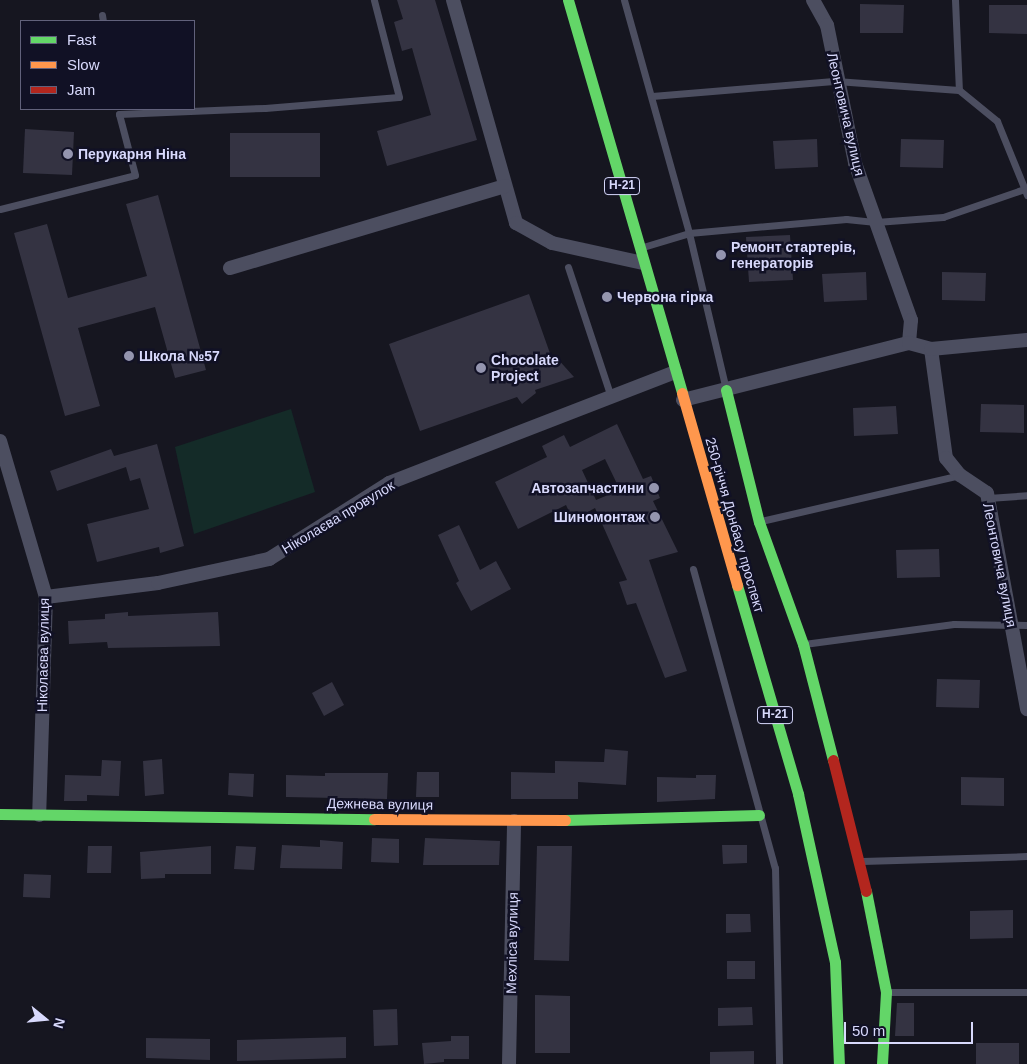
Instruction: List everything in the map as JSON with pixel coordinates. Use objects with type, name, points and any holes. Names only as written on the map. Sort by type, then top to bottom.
[{"type":"street","points":[[453,0],[516,224],[552,242],[643,263]]},
{"type":"street","name":"250-річчя Донбасу проспект","points":[[568,0],[798,794],[835,962],[839,1064]]},
{"type":"street","name":"Леонтовича вулиця","points":[[813,0],[827,25],[836,81],[855,163],[911,320],[909,343]]},
{"type":"street","points":[[230,268],[505,186]]},
{"type":"street","points":[[683,400],[909,343],[931,349],[1026,336]]},
{"type":"street","name":"Леонтовича вулиця","points":[[931,349],[946,458],[960,475],[987,493],[1027,709]]},
{"type":"street","name":"Ніколаєва провулок","points":[[46,597],[158,584],[269,559],[389,484],[675,372]]},
{"type":"street","points":[[726,390],[759,522],[803,644],[860,861],[886,992],[882,1064]]},
{"type":"street","name":"Ніколаєва вулиця","points":[[0,441],[46,597],[40,815]]},
{"type":"street","name":"Дежнева вулиця","points":[[0,814],[514,821],[759,815]]},
{"type":"street","name":"Мехліса вулиця","points":[[509,1064],[514,821]]},
{"type":"lane","points":[[195,109],[265,108],[399,96],[374,0]]},
{"type":"lane","points":[[624,0],[690,233],[726,390]]},
{"type":"lane","points":[[954,0],[959,90]]},
{"type":"lane","points":[[640,248],[690,233],[846,218],[876,222],[943,217],[1026,191],[997,121],[959,90],[836,81],[652,96]]},
{"type":"lane","points":[[0,209],[135,175],[118,111],[167,110]]},
{"type":"lane","points":[[568,267],[611,397]]},
{"type":"lane","points":[[759,522],[960,475]]},
{"type":"lane","points":[[988,498],[1027,495]]},
{"type":"lane","points":[[693,569],[775,868],[779,1064]]},
{"type":"lane","points":[[803,644],[954,624],[1027,625]]},
{"type":"lane","points":[[860,861],[1027,856]]},
{"type":"lane","points":[[886,992],[1027,992]]},
{"type":"green space","points":[[291,409],[315,492],[194,534],[175,447]]},
{"type":"building","points":[[397,0],[435,0],[477,140],[387,166],[377,131],[431,115],[412,48],[402,51],[394,22],[403,19]]},
{"type":"building","points":[[860,4],[904,5],[903,33],[860,33]]},
{"type":"building","points":[[989,5],[1027,5],[1027,34],[989,33]]},
{"type":"building","points":[[25,129],[74,132],[72,175],[23,173]]},
{"type":"building","points":[[230,133],[320,133],[320,177],[230,177]]},
{"type":"building","points":[[817,139],[818,167],[775,169],[773,141]]},
{"type":"building","points":[[901,139],[944,140],[943,168],[900,167]]},
{"type":"building","points":[[158,195],[206,370],[175,378],[155,307],[78,328],[100,406],[65,416],[14,233],[47,224],[68,298],[147,276],[126,204]]},
{"type":"building","points":[[790,235],[793,280],[749,282],[746,237]]},
{"type":"building","points":[[866,272],[867,300],[824,302],[822,274]]},
{"type":"building","points":[[942,272],[986,273],[985,301],[942,300]]},
{"type":"building","name":"Chocolate Project","points":[[529,294],[552,359],[556,357],[574,377],[535,390],[536,393],[522,404],[517,397],[420,431],[389,344]]},
{"type":"building","points":[[981,404],[1024,405],[1024,433],[980,432]]},
{"type":"building","points":[[896,406],[898,434],[854,436],[853,408]]},
{"type":"building","points":[[617,424],[643,479],[651,476],[660,498],[653,501],[678,552],[649,560],[687,671],[665,678],[636,603],[627,605],[619,582],[627,580],[595,508],[573,520],[566,505],[518,529],[495,482],[547,457],[542,446],[564,435],[570,447]],"holes":[[[605,459],[620,490],[596,500],[582,470]]]},
{"type":"building","points":[[157,444],[184,546],[160,553],[159,547],[97,562],[87,524],[149,509],[140,478],[130,481],[126,467],[57,491],[50,471],[111,449],[114,456]]},
{"type":"building","points":[[459,525],[480,570],[496,561],[511,589],[471,611],[456,583],[459,581],[438,535]]},
{"type":"building","points":[[939,549],[940,577],[897,578],[896,550]]},
{"type":"building","points":[[128,612],[128,616],[218,612],[220,646],[108,648],[107,642],[69,644],[68,621],[105,619],[105,614]]},
{"type":"building","points":[[937,679],[980,680],[979,708],[936,707]]},
{"type":"building","points":[[332,682],[344,705],[324,716],[312,693]]},
{"type":"building","points":[[605,749],[628,751],[626,785],[578,782],[578,799],[511,799],[511,772],[555,773],[555,761],[604,762]]},
{"type":"building","points":[[162,759],[164,794],[145,796],[143,761]]},
{"type":"building","points":[[102,760],[121,761],[119,796],[87,795],[87,801],[64,801],[65,775],[101,776]]},
{"type":"building","points":[[417,772],[439,772],[439,797],[416,797]]},
{"type":"building","points":[[229,773],[254,774],[253,797],[228,795]]},
{"type":"building","points":[[325,773],[388,773],[387,799],[286,797],[286,775],[325,776]]},
{"type":"building","points":[[696,775],[716,775],[715,799],[657,802],[657,777],[696,778]]},
{"type":"building","points":[[961,777],[1004,778],[1004,806],[961,805]]},
{"type":"building","points":[[372,838],[399,839],[399,863],[371,862]]},
{"type":"building","points":[[425,838],[500,841],[499,865],[423,865]]},
{"type":"building","points":[[320,840],[343,842],[342,869],[280,868],[282,845],[320,847]]},
{"type":"building","points":[[722,845],[747,845],[747,863],[723,864]]},
{"type":"building","points":[[88,846],[112,846],[111,873],[87,873]]},
{"type":"building","points":[[211,846],[211,874],[165,874],[165,878],[141,879],[140,852]]},
{"type":"building","points":[[236,846],[256,847],[254,870],[234,869]]},
{"type":"building","points":[[537,846],[572,846],[569,961],[534,960]]},
{"type":"building","points":[[24,874],[51,875],[50,898],[23,897]]},
{"type":"building","points":[[1013,910],[1013,938],[970,939],[970,911]]},
{"type":"building","points":[[726,914],[750,914],[751,932],[726,933]]},
{"type":"building","points":[[727,961],[755,961],[755,979],[727,979]]},
{"type":"building","points":[[535,995],[570,996],[570,1053],[535,1053]]},
{"type":"building","points":[[897,1003],[914,1003],[914,1036],[895,1036]]},
{"type":"building","points":[[752,1007],[753,1025],[718,1026],[718,1008]]},
{"type":"building","points":[[397,1009],[398,1045],[374,1046],[373,1010]]},
{"type":"building","points":[[451,1036],[469,1036],[469,1059],[444,1059],[444,1062],[424,1064],[422,1043],[451,1041]]},
{"type":"building","points":[[346,1037],[346,1058],[237,1061],[237,1040]]},
{"type":"building","points":[[146,1038],[210,1039],[210,1060],[146,1058]]},
{"type":"building","points":[[976,1043],[1019,1043],[1019,1064],[976,1064]]},
{"type":"building","points":[[754,1051],[754,1064],[710,1064],[710,1052]]},
{"type":"traffic: fast","points":[[568,0],[682,393]]},
{"type":"traffic: fast","points":[[726,390],[759,522],[803,644],[833,760]]},
{"type":"traffic: fast","points":[[737,585],[798,794],[835,962],[839,1064]]},
{"type":"traffic: fast","points":[[0,814],[374,819]]},
{"type":"traffic: fast","points":[[565,820],[759,815]]},
{"type":"traffic: fast","points":[[866,891],[886,992],[882,1064]]},
{"type":"traffic: slow","points":[[682,393],[737,585]]},
{"type":"traffic: slow","points":[[374,819],[565,820]]},
{"type":"traffic: jam","points":[[833,760],[866,891]]},
{"type":"place","name":"Перукарня Ніна","points":[[68,154]]},
{"type":"place","name":"Ремонт стартерів, генераторів","points":[[721,255]]},
{"type":"place","name":"Червона гірка","points":[[607,297]]},
{"type":"place","name":"Школа №57","points":[[129,356]]},
{"type":"place","name":"Chocolate Project","points":[[481,368]]},
{"type":"place","name":"Автозапчастини","points":[[654,488]]},
{"type":"place","name":"Шиномонтаж","points":[[655,517]]}]
